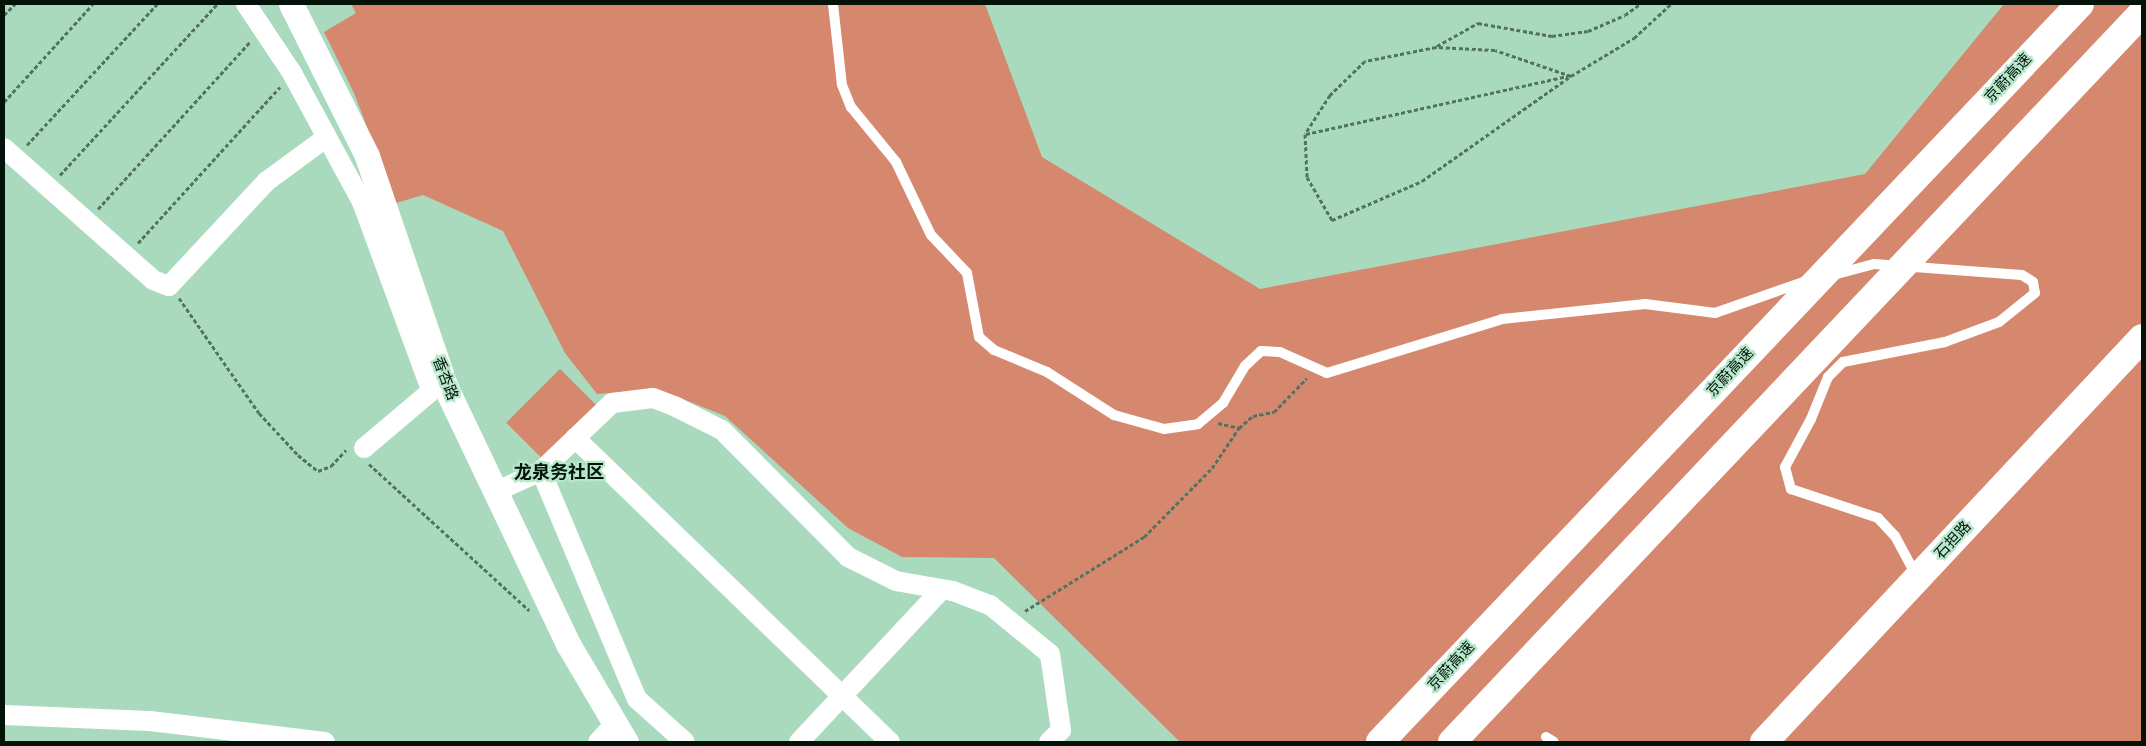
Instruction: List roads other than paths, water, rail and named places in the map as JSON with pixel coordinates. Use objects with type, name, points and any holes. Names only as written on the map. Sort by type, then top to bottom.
[{"type":"main road","name":"京蔚高速","points":[[1380,742],[2080,4]]},
{"type":"main road","points":[[1452,742],[2142,13]]},
{"type":"main road","name":"石担路","points":[[1764,742],[2142,338]]},
{"type":"street","points":[[246,4],[292,73],[362,202],[437,385],[364,448]]},
{"type":"street","name":"香杏路","points":[[291,4],[367,156],[437,385],[495,492],[612,737]]},
{"type":"street","points":[[9,153],[153,280],[169,286],[267,180],[327,137]]},
{"type":"street","points":[[495,492],[541,471],[612,403],[653,398],[722,430],[848,557],[896,581],[942,589],[990,605],[1050,654],[1061,730],[1049,742]]},
{"type":"street","points":[[575,438],[890,742]]},
{"type":"street","points":[[541,471],[637,698],[685,742]]},
{"type":"street","points":[[800,742],[942,589]]},
{"type":"street","points":[[4,715],[150,721],[325,742]]},
{"type":"lane","points":[[833,4],[842,85],[848,100],[896,162],[931,235],[967,272],[980,337],[994,350],[1047,372],[1114,415],[1164,429],[1207,420],[1223,403],[1245,366],[1261,351],[1280,352],[1327,373],[1502,319],[1645,304],[1715,313],[1775,290],[1874,264],[2022,275],[2033,282],[2035,293],[1999,322],[1945,342],[1843,362],[1828,377],[1812,419],[1785,467],[1791,489],[1878,518],[1895,536],[1918,578]]},
{"type":"district","name":"龙泉务社区","points":[[559,474]]}]
